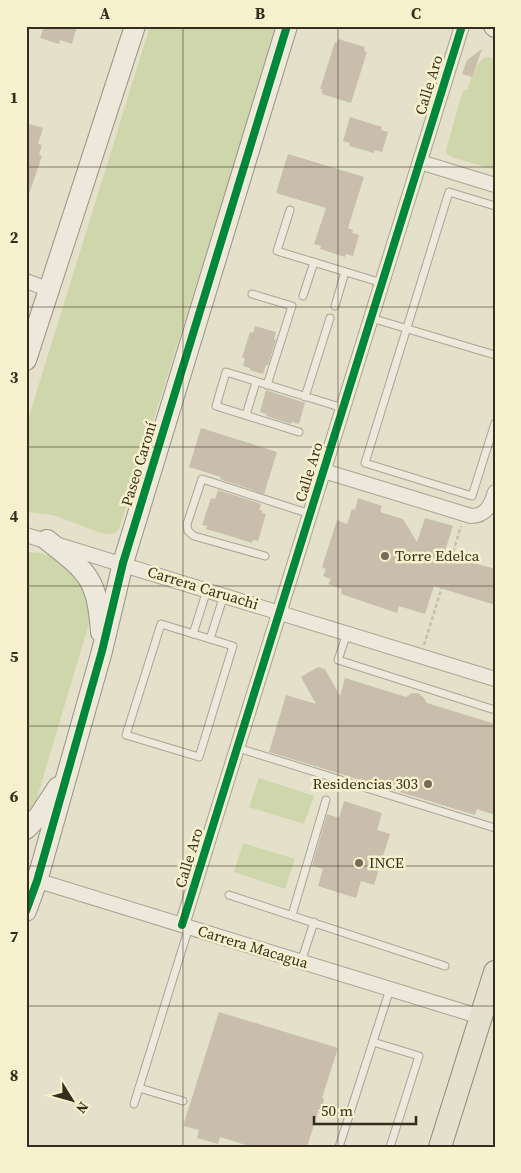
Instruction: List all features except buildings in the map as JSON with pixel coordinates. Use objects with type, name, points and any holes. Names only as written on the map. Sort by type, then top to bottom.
[{"type":"main road","points":[[440,1147],[495,972]]},
{"type":"street","points":[[26,360],[135,26]]},
{"type":"street","name":"Calle Aro","points":[[186,926],[238,748],[462,26]]},
{"type":"street","name":"Paseo Caroní","points":[[26,912],[32,879],[68,773],[102,651],[123,563],[287,27]]},
{"type":"street","points":[[420,162],[495,185]]},
{"type":"street","points":[[26,281],[50,290]]},
{"type":"street","points":[[324,471],[464,515],[478,515],[485,512],[490,506],[495,492]]},
{"type":"street","name":"Carrera Caruachi","points":[[26,535],[123,563],[495,679]]},
{"type":"street","points":[[47,540],[87,574],[95,589],[99,609],[102,651]]},
{"type":"street","points":[[26,829],[38,816],[68,773]]},
{"type":"street","name":"Carrera Macagua","points":[[32,879],[481,1017]]},
{"type":"lane","points":[[495,206],[449,192],[365,463],[472,496],[495,423]]},
{"type":"lane","points":[[290,210],[277,251],[382,283]]},
{"type":"lane","points":[[303,296],[314,262]]},
{"type":"lane","points":[[335,306],[345,272]]},
{"type":"lane","points":[[252,294],[292,306],[267,385]]},
{"type":"lane","points":[[305,397],[330,318]]},
{"type":"lane","points":[[372,318],[495,355]]},
{"type":"lane","points":[[299,432],[216,406],[226,372],[343,408]]},
{"type":"lane","points":[[246,415],[256,382]]},
{"type":"lane","points":[[265,556],[194,536],[188,531],[187,524],[202,479],[310,514]]},
{"type":"lane","points":[[194,634],[207,590]]},
{"type":"lane","points":[[210,639],[224,595]]},
{"type":"lane","points":[[161,624],[210,639],[233,646],[199,757],[126,735],[161,624]]},
{"type":"lane","points":[[347,633],[338,660],[495,710]]},
{"type":"lane","points":[[238,748],[495,828]]},
{"type":"lane","points":[[292,915],[326,800]]},
{"type":"lane","points":[[229,894],[445,966]]},
{"type":"lane","points":[[301,962],[314,922]]},
{"type":"lane","points":[[134,1104],[186,926]]},
{"type":"lane","points":[[339,1147],[390,989]]},
{"type":"lane","points":[[373,1042],[419,1056],[390,1147]]},
{"type":"lane","points":[[139,1088],[182,1101]]},
{"type":"path","points":[[421,656],[464,515]]},
{"type":"green space","points":[[150,26],[278,26],[119,529],[113,533],[106,534],[53,515],[26,512],[26,426]]},
{"type":"green space","points":[[488,57],[495,59],[495,170],[452,157],[447,154],[446,150],[463,90],[467,90],[474,70],[480,62]]},
{"type":"green space","points":[[26,552],[41,553],[55,557],[85,585],[90,620],[34,808],[26,819]]},
{"type":"green space","points":[[259,778],[314,796],[304,824],[249,807]]},
{"type":"green space","points":[[243,843],[295,859],[285,889],[234,872]]},
{"type":"cycle path","points":[[26,911],[37,881],[102,651],[123,563],[287,26]]},
{"type":"cycle path","points":[[182,925],[462,26]]},
{"type":"place","name":"Torre Edelca","points":[[385,556]]},
{"type":"place","name":"Residencias 303","points":[[428,784]]},
{"type":"place","name":"INCE","points":[[359,863]]}]
